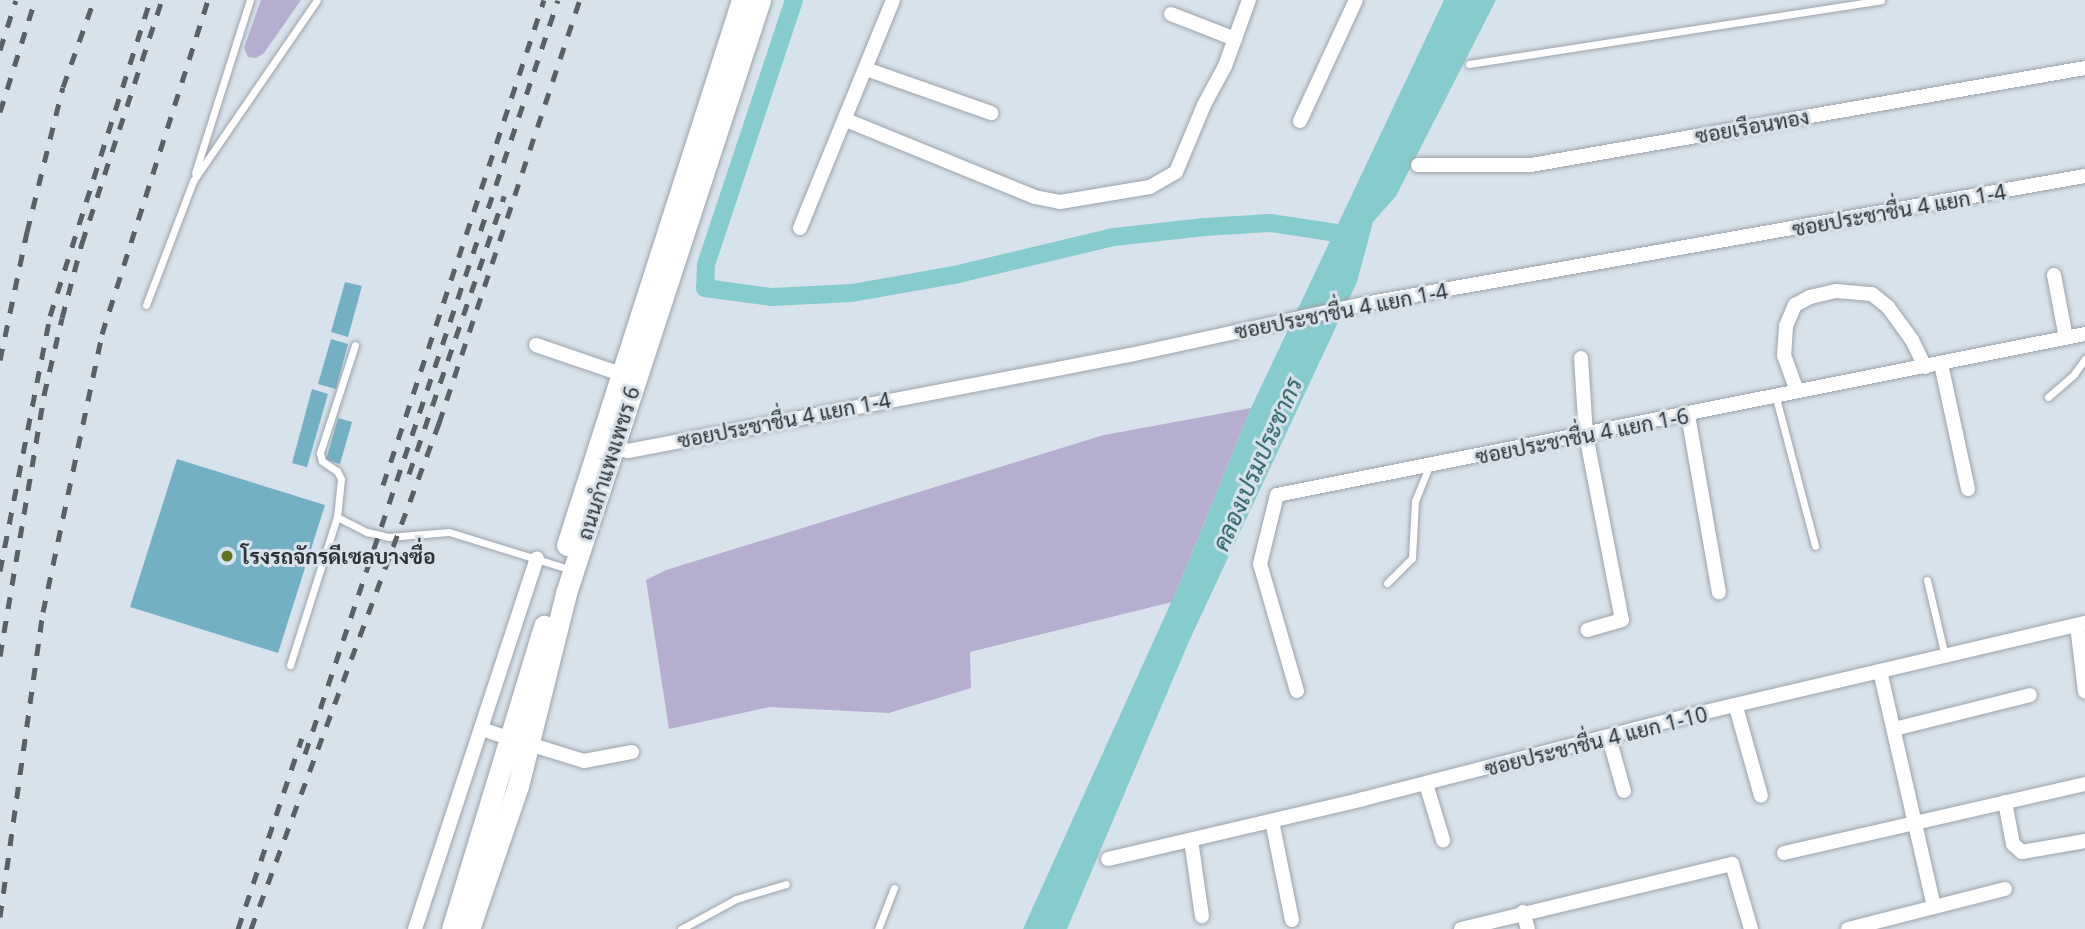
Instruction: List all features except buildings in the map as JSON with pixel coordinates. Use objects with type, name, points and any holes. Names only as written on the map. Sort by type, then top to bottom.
[{"type":"street","name":"ถนนกำแพงเพชร 6","points":[[452,929],[520,741],[566,593],[606,445],[621,374],[742,0]]},
{"type":"street","name":"ถนนกำแพงเพชร 6","points":[[469,929],[518,786],[520,741],[562,567],[760,0]]},
{"type":"street","points":[[800,228],[893,0]]},
{"type":"street","points":[[846,120],[1035,197],[1060,202],[1150,187],[1176,173],[1235,39],[1249,0]]},
{"type":"street","points":[[1300,121],[1356,0]]},
{"type":"street","points":[[1171,14],[1235,39]]},
{"type":"street","name":"ซอยเรือนทอง","points":[[1418,165],[1531,165],[2085,68]]},
{"type":"street","points":[[866,69],[991,113]]},
{"type":"street","name":"ซอยประชาชื่น 4 แยก 1-4","points":[[606,445],[628,450],[1130,355],[1364,304],[2085,176]]},
{"type":"street","points":[[2054,275],[2066,338]]},
{"type":"street","points":[[1797,391],[1784,356],[1786,326],[1795,305],[1810,297],[1836,291],[1872,293],[1888,307],[1912,340],[1926,367]]},
{"type":"street","name":"ซอยประชาชื่น 4 แยก 1-6","points":[[1297,691],[1260,564],[1278,495],[1776,398],[1797,391],[2085,334]]},
{"type":"street","points":[[537,345],[621,374]]},
{"type":"street","points":[[1581,358],[1586,435],[1622,620],[1587,630]]},
{"type":"street","points":[[1941,364],[1968,489]]},
{"type":"street","points":[[1688,415],[1719,592]]},
{"type":"street","points":[[415,929],[537,559]]},
{"type":"street","points":[[2081,624],[2085,692]]},
{"type":"street","name":"ซอยประชาชื่น 4 แยก 1-10","points":[[1108,859],[1426,784],[1671,720],[1736,707],[2081,624]]},
{"type":"street","points":[[1880,671],[1934,906]]},
{"type":"street","points":[[1894,729],[2030,695]]},
{"type":"street","points":[[1736,707],[1761,796]]},
{"type":"street","points":[[482,729],[584,761],[632,752]]},
{"type":"street","points":[[1609,738],[1624,791]]},
{"type":"street","points":[[1426,784],[1443,840]]},
{"type":"street","points":[[1784,853],[2085,784]]},
{"type":"street","points":[[2005,802],[2017,849],[2028,852],[2085,841]]},
{"type":"street","points":[[1272,821],[1292,920]]},
{"type":"street","points":[[1191,840],[1202,916]]},
{"type":"street","points":[[1461,929],[1732,864],[1751,929]]},
{"type":"street","points":[[1848,929],[2006,889]]},
{"type":"street","points":[[1523,912],[1528,929]]},
{"type":"lane","points":[[146,306],[193,181],[250,0]]},
{"type":"lane","points":[[193,181],[317,0]]},
{"type":"lane","points":[[1469,64],[1881,0]]},
{"type":"lane","points":[[290,665],[337,517],[341,479],[337,471],[322,461],[320,453],[355,345]]},
{"type":"lane","points":[[2048,397],[2074,374],[2085,359]]},
{"type":"lane","points":[[1776,398],[1815,546]]},
{"type":"lane","points":[[1387,583],[1412,558],[1415,501],[1429,466]]},
{"type":"lane","points":[[337,517],[377,535],[388,537],[449,532],[562,567]]},
{"type":"lane","points":[[1927,580],[1945,657]]},
{"type":"lane","points":[[681,929],[736,899],[786,884]]},
{"type":"lane","points":[[878,929],[894,888]]},
{"type":"shaded area","points":[[261,0],[301,0],[264,53],[256,58],[248,57],[244,48]]},
{"type":"shaded area","points":[[1251,408],[1172,602],[970,652],[971,688],[889,713],[770,707],[669,729],[646,580],[666,570],[1104,435]]},
{"type":"water","name":"คลองเปรมประชากร","points":[[1444,0],[1496,0],[1396,196],[1373,222],[1357,282],[1190,639],[1067,929],[1023,929],[1179,585],[1251,408]]},
{"type":"waterway","points":[[794,0],[706,265],[705,288],[772,297],[852,293],[954,275],[1114,237],[1204,227],[1270,223],[1357,236]]},
{"type":"railway","points":[[0,50],[16,0]]},
{"type":"railway","points":[[0,112],[35,0]]},
{"type":"railway","points":[[0,360],[27,232],[63,87],[94,0]]},
{"type":"railway","points":[[0,571],[50,316],[150,0]]},
{"type":"railway","points":[[0,656],[44,395],[62,318],[82,243],[162,0]]},
{"type":"railway","points":[[0,917],[43,612],[102,334],[208,0]]},
{"type":"railway","points":[[383,485],[544,0]]},
{"type":"railway","points":[[305,754],[558,0]]},
{"type":"railway","points":[[251,929],[439,423],[580,0]]},
{"type":"railway","points":[[409,474],[504,196]]},
{"type":"railway","points":[[238,929],[302,738]]},
{"type":"place","name":"โรงรถจักรดีเซลบางซื่อ","points":[[227,556]]}]
